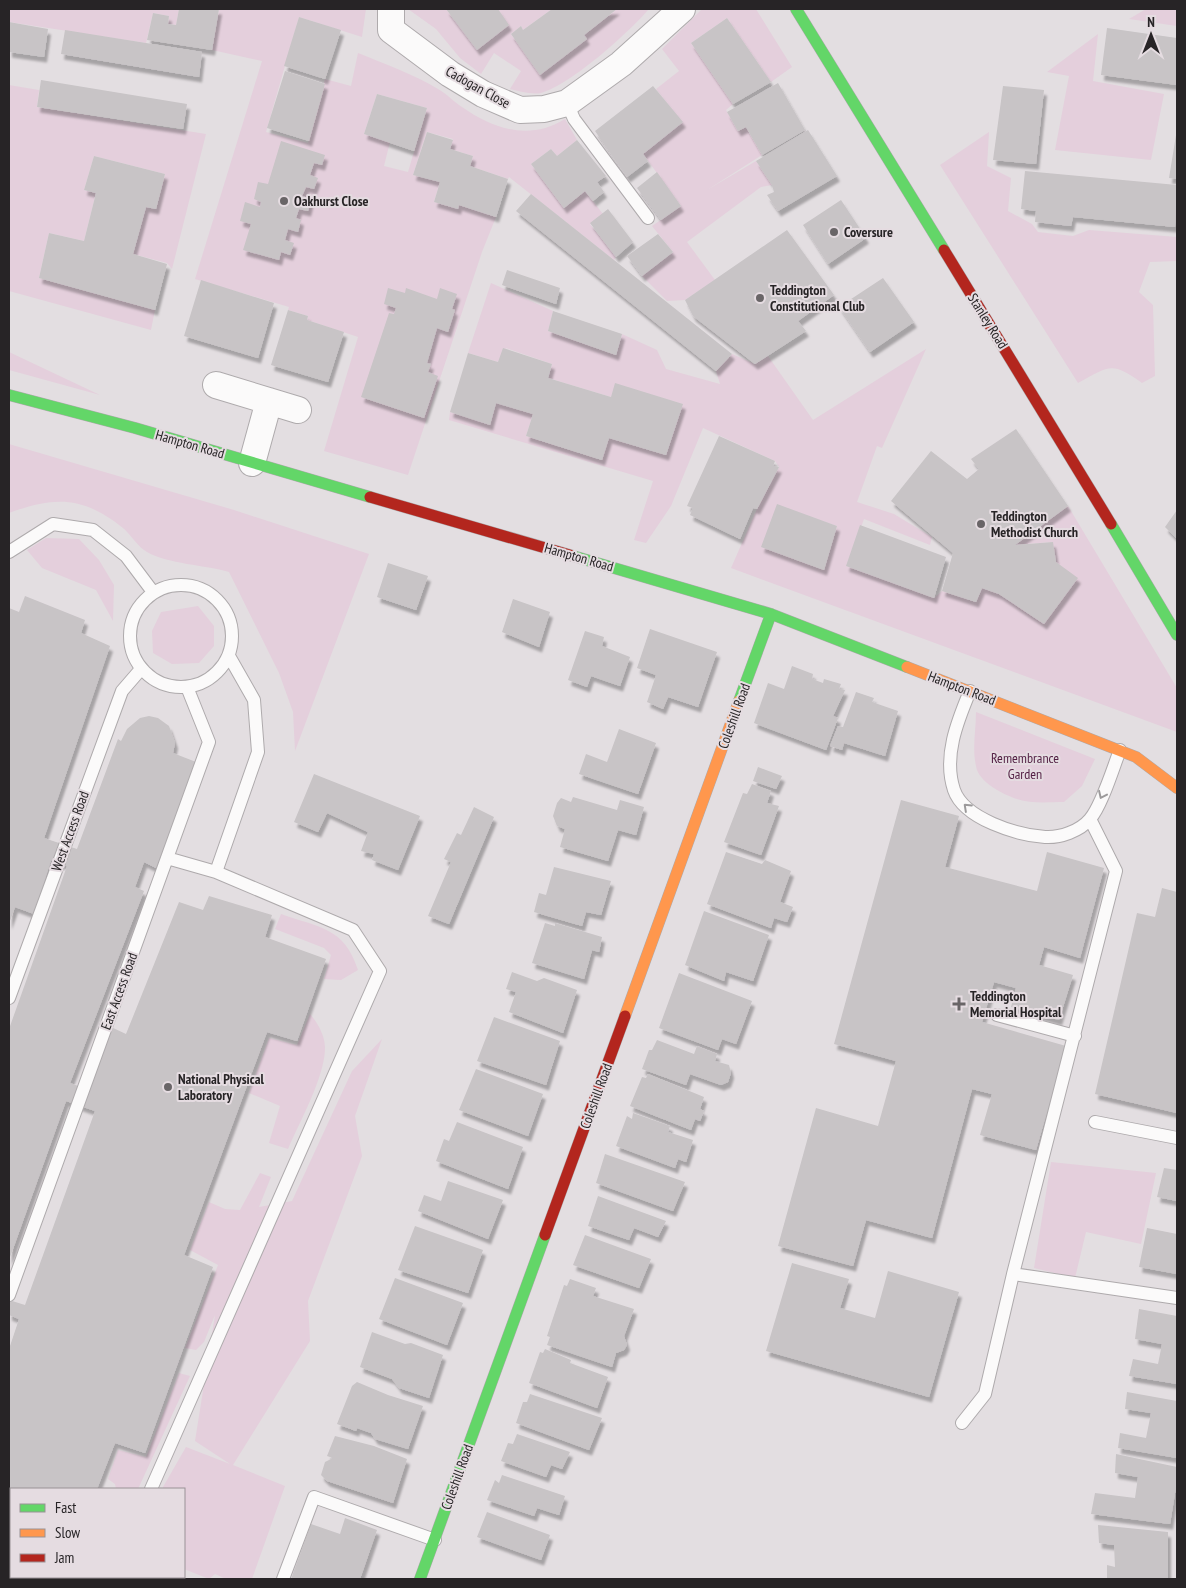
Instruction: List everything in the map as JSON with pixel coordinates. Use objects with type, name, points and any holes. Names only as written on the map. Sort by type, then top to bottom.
[{"type":"main road","name":"Stanley Road","points":[[796,9],[1072,456],[1177,635]]},
{"type":"main road","name":"Hampton Road","points":[[9,395],[135,428],[771,614],[1120,750],[1136,757],[1177,788]]},
{"type":"main road","name":"Coleshill Road","points":[[420,1579],[771,614]]},
{"type":"main road","name":"Hampton Road","points":[[1136,757],[1161,761]]},
{"type":"street","name":"Cadogan Close","points":[[391,9],[391,30],[450,74],[484,94],[520,110],[544,109],[567,103],[621,64],[682,9]]},
{"type":"street","points":[[216,385],[298,410]]},
{"type":"street","points":[[252,463],[269,401]]},
{"type":"lane","points":[[567,103],[574,119],[648,218]]},
{"type":"lane","points":[[9,552],[53,524],[93,530],[126,556],[154,592]]},
{"type":"lane","points":[[170,586],[195,586],[211,594],[224,606],[232,623],[233,638],[229,656],[220,672],[212,678],[196,686],[178,688],[155,681],[141,669],[132,654],[129,636],[132,620],[140,604],[154,592],[170,586]]},
{"type":"lane","points":[[216,872],[258,752],[254,700],[229,656]]},
{"type":"lane","name":"West Access Road","points":[[9,998],[122,691],[141,669]]},
{"type":"lane","name":"East Access Road","points":[[9,1295],[209,742],[186,687]]},
{"type":"lane","points":[[970,691],[959,720],[951,754],[951,778],[955,792],[964,807],[985,821],[1046,837],[1073,832],[1090,819],[1120,750]]},
{"type":"lane","points":[[962,1423],[985,1394],[1013,1274],[1076,1036],[1116,871],[1090,819]]},
{"type":"lane","points":[[151,1488],[380,971],[353,930],[216,872],[167,858]]},
{"type":"lane","points":[[997,1015],[1076,1036]]},
{"type":"lane","points":[[1095,1122],[1177,1138]]},
{"type":"lane","points":[[1013,1274],[1177,1298]]},
{"type":"lane","points":[[283,1579],[314,1498],[434,1540]]},
{"type":"green space","points":[[9,9],[179,9],[176,25],[168,24],[169,16],[153,13],[146,43],[9,22]]},
{"type":"green space","points":[[219,9],[366,9],[362,37],[299,17],[266,132],[308,143],[325,79],[351,86],[358,53],[428,84],[486,121],[512,130],[525,131],[552,126],[565,119],[577,140],[557,156],[551,149],[531,164],[564,208],[585,191],[603,214],[590,224],[616,257],[614,260],[509,177],[508,179],[470,166],[473,156],[450,149],[453,139],[427,132],[413,175],[440,182],[434,202],[459,205],[496,217],[482,252],[408,475],[324,451],[358,337],[307,320],[308,316],[288,310],[289,307],[195,279],[262,61],[212,50]],"holes":[[[377,94],[427,108],[408,172],[384,166],[390,142],[364,134]]]},
{"type":"green space","points":[[408,9],[446,9],[455,21],[508,25],[498,9],[552,9],[523,30],[521,26],[511,34],[540,74],[617,9],[649,9],[614,44],[583,69],[554,88],[533,94],[510,89],[521,71],[494,53],[481,74],[460,58],[436,29]]},
{"type":"green space","points":[[702,9],[756,9],[792,67],[771,82],[727,18],[691,43],[733,104],[726,110],[738,131],[746,127],[762,155],[707,190],[756,161],[772,185],[761,187],[687,242],[715,280],[685,300],[667,301],[642,276],[673,252],[652,226],[681,206],[643,154],[682,122],[656,89],[679,71],[662,49]]},
{"type":"green space","points":[[1146,9],[1177,9],[1177,26],[1129,19]]},
{"type":"green space","points":[[1098,34],[1093,81],[1164,94],[1151,160],[1055,150],[1069,76],[1047,72]]},
{"type":"green space","points":[[9,85],[39,90],[37,107],[206,134],[172,269],[167,263],[133,254],[146,207],[156,209],[165,174],[94,156],[84,190],[96,193],[84,241],[49,233],[39,278],[155,310],[151,330],[9,291]]},
{"type":"green space","points":[[989,132],[987,166],[1011,178],[1008,211],[1032,224],[1038,232],[1073,236],[1089,230],[1177,237],[1177,261],[1150,262],[1139,292],[1153,305],[1155,376],[1142,383],[1123,371],[1110,368],[1078,383],[940,165]]},
{"type":"green space","points":[[491,283],[553,311],[548,331],[616,355],[622,334],[657,350],[666,369],[720,384],[716,371],[732,354],[755,364],[768,356],[813,420],[926,349],[882,448],[877,446],[857,502],[894,514],[932,537],[930,545],[864,519],[847,566],[934,598],[942,591],[976,602],[982,588],[999,594],[1023,609],[1056,562],[1052,542],[1015,545],[1068,506],[1177,688],[1177,732],[731,568],[757,509],[779,467],[775,461],[703,428],[671,506],[646,543],[634,540],[653,481],[449,420],[450,412],[490,424],[496,403],[533,414],[526,436],[601,460],[609,438],[666,455],[682,404],[616,384],[611,397],[548,378],[552,364],[506,348],[498,362],[468,353]],"holes":[[[808,516],[837,526],[824,570],[794,559]]]},
{"type":"green space","points":[[9,352],[100,395],[9,370]]},
{"type":"green space","points":[[9,444],[234,510],[369,554],[295,751],[293,712],[279,673],[229,572],[176,562],[147,552],[109,517],[81,505],[55,502],[25,507],[9,513]]},
{"type":"green space","points":[[46,538],[79,539],[99,560],[114,585],[113,621],[96,590],[42,568],[27,550]]},
{"type":"green space","points":[[198,606],[214,626],[214,646],[199,663],[172,664],[153,653],[152,631],[161,612]]},
{"type":"green space","name":"Remembrance Garden","points":[[976,712],[1095,759],[1082,786],[1064,802],[1022,801],[992,787],[981,777],[976,766],[974,746]]},
{"type":"green space","points":[[281,914],[329,931],[338,937],[346,945],[358,970],[341,980],[324,979],[331,955],[324,948],[275,929]]},
{"type":"green space","points":[[310,1014],[324,1039],[324,1060],[316,1086],[288,1149],[269,1143],[280,1106],[249,1093],[269,1038],[297,1045]]},
{"type":"green space","points":[[382,1039],[355,1116],[362,1156],[308,1301],[310,1341],[233,1465],[285,1486],[252,1579],[226,1579],[215,1574],[209,1579],[185,1569],[185,1488],[163,1488],[186,1447],[230,1464],[195,1441],[215,1315],[204,1342],[196,1350],[185,1348],[218,1265],[190,1250],[209,1202],[225,1209],[240,1210],[260,1173],[271,1177],[259,1207],[292,1201],[352,1071]]},
{"type":"green space","points":[[1051,1162],[1156,1173],[1141,1244],[1086,1232],[1075,1278],[1034,1268]]},
{"type":"green space","points":[[179,1373],[190,1376],[138,1488],[116,1488],[115,1484],[108,1479],[118,1450],[146,1457]]},
{"type":"building","points":[[179,9],[219,9],[212,50],[147,40],[153,13],[169,16],[168,24],[176,25]]},
{"type":"building","points":[[446,9],[498,9],[509,25],[477,50]]},
{"type":"building","points":[[552,9],[617,9],[584,35],[587,39],[540,75],[511,34],[521,26],[523,30]]},
{"type":"building","points":[[299,17],[341,30],[325,79],[284,66]]},
{"type":"building","points":[[727,18],[771,82],[733,104],[691,43]]},
{"type":"building","points":[[9,22],[48,29],[44,57],[9,52]]},
{"type":"building","points":[[1107,28],[1177,38],[1177,85],[1101,75]]},
{"type":"building","points":[[65,30],[202,52],[199,77],[61,54]]},
{"type":"building","points":[[285,71],[325,84],[309,141],[267,128]]},
{"type":"building","points":[[41,80],[187,104],[183,129],[37,107]]},
{"type":"building","points":[[778,83],[805,130],[762,155],[746,127],[738,131],[727,112]]},
{"type":"building","points":[[653,86],[683,122],[643,154],[648,161],[627,177],[595,131]]},
{"type":"building","points":[[1003,86],[1044,90],[1036,164],[993,160]]},
{"type":"building","points":[[377,94],[427,108],[414,151],[364,134]]},
{"type":"building","points":[[808,130],[837,176],[778,211],[767,195],[774,192],[772,185],[756,161]]},
{"type":"building","points":[[427,132],[453,140],[450,149],[473,156],[470,166],[508,179],[496,217],[459,205],[458,209],[434,202],[440,182],[413,175]]},
{"type":"building","points":[[1177,136],[1177,179],[1169,178]]},
{"type":"building","points":[[577,140],[606,176],[597,182],[604,192],[593,201],[585,191],[564,208],[531,164],[551,149],[557,156]]},
{"type":"building","name":"Oakhurst Close","points":[[281,141],[325,155],[322,165],[314,163],[310,175],[318,178],[314,189],[306,187],[302,196],[311,199],[308,211],[299,209],[296,218],[301,220],[298,232],[288,229],[285,240],[294,243],[290,255],[281,252],[279,260],[243,250],[251,224],[240,221],[245,202],[260,207],[261,202],[254,199],[258,182],[268,184]]},
{"type":"building","points":[[94,156],[165,174],[156,209],[146,207],[133,254],[167,264],[155,310],[39,278],[49,233],[84,241],[96,193],[84,190]]},
{"type":"building","points":[[1025,171],[1177,185],[1175,227],[1073,217],[1071,226],[1035,222],[1036,211],[1021,209]]},
{"type":"building","points":[[657,172],[681,206],[661,220],[637,188]]},
{"type":"building","points":[[531,194],[732,354],[716,371],[516,211]]},
{"type":"building","name":"Coversure","points":[[841,200],[866,238],[828,264],[803,225]]},
{"type":"building","points":[[608,209],[633,242],[616,257],[590,223]]},
{"type":"building","name":"Teddington Constitutional Club","points":[[787,230],[834,295],[798,321],[806,331],[755,364],[693,316],[685,300]]},
{"type":"building","points":[[658,234],[673,252],[642,276],[627,256]]},
{"type":"building","points":[[507,270],[560,288],[556,304],[502,285]]},
{"type":"building","points":[[883,278],[914,322],[870,352],[839,307]]},
{"type":"building","points":[[201,280],[274,303],[258,358],[184,336]]},
{"type":"building","points":[[388,288],[405,293],[406,288],[437,299],[440,288],[457,294],[452,309],[455,310],[448,332],[437,328],[427,363],[431,364],[428,372],[438,376],[424,418],[361,397],[389,313],[394,314],[396,308],[384,304]]},
{"type":"building","points":[[288,310],[308,316],[307,320],[344,332],[328,382],[271,365]]},
{"type":"building","points":[[553,311],[622,334],[616,355],[548,331]]},
{"type":"building","points":[[503,348],[552,364],[548,378],[611,397],[615,383],[683,404],[666,455],[609,438],[602,460],[526,436],[533,414],[496,403],[490,425],[450,412],[468,353],[498,362]]},
{"type":"building","name":"Teddington Methodist Church","points":[[1016,429],[1068,506],[1015,545],[1053,542],[1056,562],[1078,578],[1044,624],[999,594],[982,588],[976,602],[942,591],[953,553],[891,501],[931,451],[967,479],[979,469],[971,459]]},
{"type":"building","points":[[719,436],[775,461],[773,466],[779,467],[757,509],[753,508],[740,539],[690,515],[693,508],[687,506]]},
{"type":"building","points":[[777,504],[837,526],[824,570],[761,547]]},
{"type":"building","points":[[1177,510],[1177,539],[1165,527]]},
{"type":"building","points":[[860,525],[946,557],[934,598],[846,566]]},
{"type":"building","points":[[388,563],[428,576],[416,610],[377,597]]},
{"type":"building","name":"National Physical Laboratory","points":[[25,596],[85,620],[81,633],[110,646],[44,838],[77,849],[118,739],[121,741],[127,729],[140,718],[149,716],[158,718],[169,726],[175,743],[173,753],[196,762],[156,868],[144,862],[135,887],[144,891],[70,1083],[89,1090],[111,1027],[126,1034],[179,902],[203,910],[209,896],[272,915],[265,937],[326,959],[297,1041],[267,1032],[184,1255],[213,1267],[145,1453],[115,1443],[97,1488],[10,1488],[10,1578],[69,1579],[9,1579],[9,1349],[19,1319],[9,1315],[9,1300],[25,1305],[95,1111],[66,1101],[9,1260],[9,1029],[67,866],[51,860],[34,914],[15,907],[9,924],[9,608],[19,612]]},
{"type":"building","points":[[513,599],[550,612],[539,647],[502,632]]},
{"type":"building","points":[[650,629],[717,652],[698,707],[668,697],[663,709],[647,702],[656,675],[637,668]]},
{"type":"building","points":[[585,631],[604,637],[602,646],[630,657],[620,686],[591,676],[587,687],[568,680]]},
{"type":"building","points":[[792,666],[813,674],[812,679],[823,683],[824,679],[841,684],[839,689],[845,690],[833,716],[838,718],[826,750],[754,723],[768,683],[784,689]]},
{"type":"building","points":[[856,692],[874,698],[872,702],[898,711],[885,756],[844,743],[842,750],[830,746],[838,726],[843,727]]},
{"type":"building","points":[[619,729],[656,743],[638,794],[579,774],[586,754],[607,762]]},
{"type":"building","points":[[758,767],[782,776],[776,789],[753,781]]},
{"type":"building","points":[[314,774],[420,816],[398,870],[372,860],[374,854],[361,851],[368,832],[327,813],[318,832],[294,822]]},
{"type":"building","points":[[752,784],[771,791],[767,803],[779,806],[761,855],[724,842],[743,793],[747,794]]},
{"type":"building","points":[[573,797],[617,810],[620,800],[644,807],[636,835],[618,830],[608,861],[560,847],[565,829],[557,826],[553,816],[557,803],[561,798],[571,802]]},
{"type":"building","name":"Teddington Memorial Hospital","points":[[901,800],[959,816],[945,867],[1037,891],[1047,852],[1104,868],[1080,958],[1044,947],[1039,965],[1073,975],[1059,1020],[1011,1007],[1016,988],[994,982],[982,1022],[1066,1046],[1036,1150],[980,1135],[992,1094],[972,1089],[932,1238],[866,1220],[853,1266],[778,1246],[816,1108],[878,1126],[896,1061],[834,1044]]},
{"type":"building","points":[[474,807],[494,817],[449,924],[428,916],[451,862],[444,859],[457,833],[461,835]]},
{"type":"building","points":[[726,852],[762,864],[765,860],[791,871],[780,902],[793,907],[787,922],[774,918],[771,928],[707,904]]},
{"type":"building","points":[[554,867],[611,881],[601,915],[586,912],[582,926],[534,912],[539,893],[546,895]]},
{"type":"building","points":[[1162,888],[1177,892],[1177,1113],[1095,1094],[1137,913],[1155,917]]},
{"type":"building","points":[[704,911],[769,935],[753,981],[726,972],[724,981],[685,965]]},
{"type":"building","points":[[545,923],[555,926],[555,923],[602,937],[599,952],[592,950],[584,979],[532,963]]},
{"type":"building","points":[[512,972],[537,981],[544,978],[577,990],[563,1033],[509,1012],[516,992],[506,989]]},
{"type":"building","points":[[679,973],[752,1001],[736,1044],[722,1039],[718,1050],[659,1028]]},
{"type":"building","points":[[494,1017],[560,1041],[546,1085],[477,1061]]},
{"type":"building","points":[[657,1040],[694,1054],[697,1046],[717,1054],[715,1061],[729,1065],[731,1073],[728,1082],[721,1085],[690,1074],[686,1085],[642,1069],[649,1050],[652,1050]]},
{"type":"building","points":[[476,1069],[543,1094],[528,1136],[459,1110]]},
{"type":"building","points":[[648,1074],[704,1097],[700,1109],[704,1111],[700,1121],[695,1119],[691,1130],[630,1106],[642,1077],[646,1078]]},
{"type":"building","points":[[633,1113],[670,1126],[668,1132],[693,1140],[686,1162],[678,1159],[675,1168],[616,1146],[627,1116],[632,1119]]},
{"type":"building","points":[[457,1122],[523,1147],[508,1189],[436,1161],[444,1139],[449,1141]]},
{"type":"building","points":[[605,1154],[685,1182],[673,1211],[596,1183]]},
{"type":"building","points":[[1164,1168],[1177,1170],[1177,1201],[1157,1197]]},
{"type":"building","points":[[448,1181],[503,1200],[488,1239],[418,1211],[424,1195],[441,1201]]},
{"type":"building","points":[[598,1196],[666,1221],[658,1237],[634,1228],[629,1240],[588,1226]]},
{"type":"building","points":[[415,1226],[483,1250],[468,1293],[398,1270]]},
{"type":"building","points":[[1147,1228],[1177,1234],[1177,1274],[1139,1267]]},
{"type":"building","points":[[585,1235],[651,1259],[639,1288],[573,1265]]},
{"type":"building","points":[[792,1263],[849,1279],[840,1308],[875,1318],[888,1271],[959,1292],[929,1397],[766,1351]]},
{"type":"building","points":[[395,1278],[463,1303],[447,1345],[379,1319]]},
{"type":"building","points":[[570,1279],[596,1288],[593,1296],[634,1309],[624,1336],[627,1345],[624,1350],[616,1353],[612,1367],[547,1345],[550,1337],[547,1336],[564,1285],[567,1286]]},
{"type":"building","points":[[1139,1309],[1177,1316],[1177,1384],[1129,1376],[1133,1359],[1158,1364],[1162,1344],[1135,1339]]},
{"type":"building","points":[[372,1332],[405,1344],[411,1343],[443,1355],[429,1398],[399,1388],[392,1379],[360,1367]]},
{"type":"building","points":[[545,1349],[571,1360],[570,1363],[608,1377],[597,1408],[529,1383],[540,1352],[543,1353]]},
{"type":"building","points":[[357,1382],[388,1395],[423,1406],[408,1449],[375,1439],[371,1433],[357,1428],[356,1431],[337,1424],[352,1386]]},
{"type":"building","points":[[1127,1392],[1177,1401],[1177,1458],[1118,1448],[1120,1433],[1146,1438],[1151,1413],[1125,1409]]},
{"type":"building","points":[[530,1394],[602,1418],[589,1450],[516,1423],[523,1402],[527,1402]]},
{"type":"building","points":[[517,1434],[570,1452],[562,1469],[551,1465],[546,1477],[501,1461],[508,1443],[513,1444]]},
{"type":"building","points":[[335,1436],[374,1446],[407,1459],[393,1503],[327,1481],[321,1475],[325,1462],[333,1458],[327,1456]]},
{"type":"building","points":[[1116,1454],[1177,1467],[1177,1481],[1170,1524],[1091,1514],[1095,1493],[1135,1498],[1138,1477],[1115,1473]]},
{"type":"building","points":[[502,1475],[565,1496],[559,1515],[537,1508],[534,1516],[487,1500],[495,1480],[499,1483]]},
{"type":"building","points":[[487,1512],[550,1535],[541,1560],[477,1537]]},
{"type":"building","points":[[345,1518],[377,1530],[360,1579],[291,1579],[311,1524],[340,1534]]},
{"type":"building","points":[[1098,1525],[1168,1532],[1168,1579],[1107,1579],[1107,1565],[1115,1567],[1114,1545],[1099,1543]]},
{"type":"traffic: fast","points":[[796,9],[944,250]]},
{"type":"traffic: fast","points":[[9,395],[135,428],[370,497]]},
{"type":"traffic: fast","points":[[1111,524],[1177,635]]},
{"type":"traffic: fast","points":[[573,556],[771,614],[907,667]]},
{"type":"traffic: fast","points":[[739,701],[771,614]]},
{"type":"traffic: fast","points":[[420,1579],[545,1235]]},
{"type":"traffic: slow","points":[[907,667],[1136,757],[1177,788]]},
{"type":"traffic: slow","points":[[625,1016],[739,701]]},
{"type":"traffic: jam","points":[[944,250],[1111,524]]},
{"type":"traffic: jam","points":[[370,497],[573,556]]},
{"type":"traffic: jam","points":[[545,1235],[625,1016]]},
{"type":"place","name":"Oakhurst Close","points":[[284,201]]},
{"type":"place","name":"Coversure","points":[[834,232]]},
{"type":"place","name":"Teddington Constitutional Club","points":[[760,298]]},
{"type":"place","name":"Teddington Methodist Church","points":[[981,524]]},
{"type":"place","name":"Teddington Memorial Hospital","points":[[959,1004]]},
{"type":"place","name":"National Physical Laboratory","points":[[168,1087]]}]
